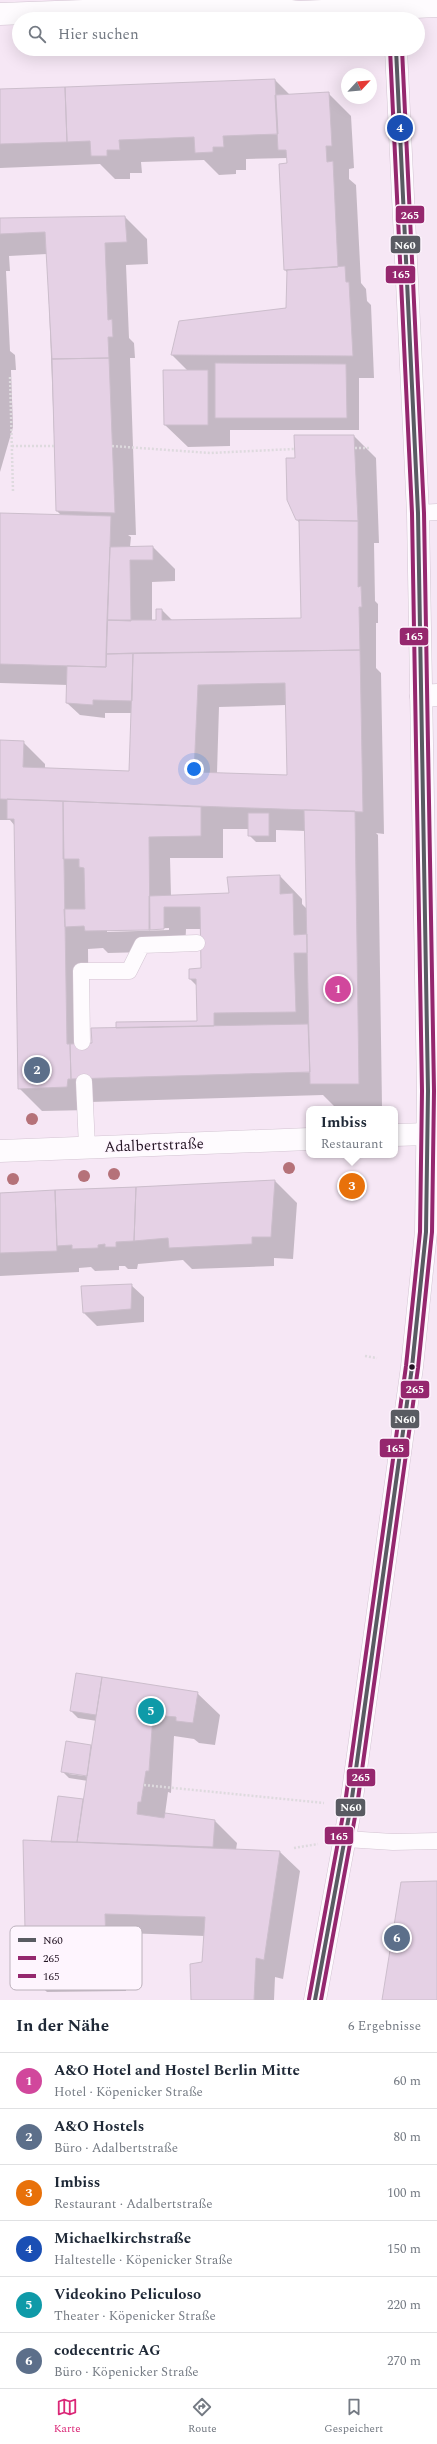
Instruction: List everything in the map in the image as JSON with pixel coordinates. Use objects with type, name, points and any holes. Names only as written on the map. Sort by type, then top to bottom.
[{"type":"main road","points":[[39,12],[212,3],[249,5],[298,12],[437,6]]},
{"type":"main road","points":[[0,14],[12,13]]},
{"type":"main road","points":[[315,2000],[346,1839],[351,1805],[422,1288],[426,1232],[428,1134],[429,696],[427,513],[396,56]]},
{"type":"main road","points":[[398,1135],[428,1134]]},
{"type":"main road","name":"Adalbertstraße","points":[[0,1151],[306,1139]]},
{"type":"lane","points":[[82,1042],[81,971],[129,971],[142,945],[197,943]]},
{"type":"lane","points":[[84,1082],[87,1147]]},
{"type":"lane","points":[[346,1839],[393,1842],[437,1840]]},
{"type":"path","points":[[10,377],[13,491]]},
{"type":"path","points":[[12,446],[54,446]]},
{"type":"path","points":[[112,446],[210,453],[294,449]]},
{"type":"path","points":[[355,448],[370,448]]},
{"type":"path","points":[[365,1356],[377,1358]]},
{"type":"path","points":[[144,1785],[351,1805]]},
{"type":"building","points":[[275,79],[278,134],[223,136],[224,147],[213,147],[213,152],[195,153],[194,137],[119,140],[120,150],[107,150],[107,156],[91,156],[90,141],[67,142],[65,87]]},
{"type":"building","points":[[65,87],[67,142],[0,144],[0,89]]},
{"type":"building","points":[[329,92],[332,146],[326,146],[327,162],[333,161],[338,267],[284,270],[279,164],[287,163],[286,150],[278,150],[275,95]]},
{"type":"building","points":[[125,216],[127,242],[105,243],[108,320],[112,319],[113,337],[108,337],[109,358],[52,359],[45,232],[0,234],[0,218]]},
{"type":"building","points":[[345,266],[346,282],[349,282],[353,356],[171,355],[179,321],[286,308],[287,270]]},
{"type":"building","points":[[109,358],[115,513],[56,511],[52,359]]},
{"type":"building","points":[[215,363],[346,364],[347,418],[215,418]]},
{"type":"building","points":[[163,370],[208,370],[208,425],[164,425]]},
{"type":"building","points":[[294,435],[354,435],[358,521],[296,520],[287,500],[286,458],[295,458]]},
{"type":"building","points":[[0,513],[111,516],[106,667],[0,664]]},
{"type":"building","points":[[299,520],[358,521],[358,587],[361,586],[362,607],[359,607],[360,650],[106,654],[107,620],[156,620],[156,609],[162,609],[162,620],[301,618]]},
{"type":"building","points":[[153,546],[153,560],[130,560],[131,621],[107,620],[110,547]]},
{"type":"building","points":[[360,650],[363,812],[0,799],[0,740],[24,741],[23,767],[129,771],[133,653]],"holes":[[[285,683],[287,775],[194,772],[198,685]]]},
{"type":"building","points":[[133,653],[132,701],[93,700],[93,705],[66,703],[67,666],[106,667],[106,654]]},
{"type":"building","points":[[7,799],[63,801],[67,1044],[70,1044],[71,1079],[68,1079],[67,1087],[18,1089],[14,819],[7,819]]},
{"type":"building","points":[[63,801],[201,807],[201,836],[149,837],[150,930],[85,931],[84,926],[65,927],[64,909],[85,909],[84,868],[79,867],[79,859],[63,859]]},
{"type":"building","points":[[304,810],[355,811],[359,1084],[310,1084]]},
{"type":"building","points":[[248,813],[269,813],[269,836],[248,836]]},
{"type":"building","points":[[280,875],[280,894],[293,893],[294,935],[307,934],[307,953],[294,953],[296,1012],[214,1013],[214,1026],[116,1028],[116,1022],[197,1021],[196,979],[189,979],[189,969],[201,968],[200,907],[164,907],[164,929],[149,930],[149,896],[229,893],[227,877]]},
{"type":"building","points":[[308,1024],[310,1072],[71,1079],[70,1044],[92,1043],[91,1028]]},
{"type":"building","points":[[275,1180],[271,1237],[252,1237],[252,1244],[169,1248],[168,1238],[134,1241],[136,1187]]},
{"type":"building","points":[[136,1187],[134,1241],[116,1242],[116,1247],[105,1247],[105,1244],[98,1245],[98,1248],[72,1249],[72,1245],[57,1246],[55,1190]]},
{"type":"building","points":[[55,1190],[57,1251],[0,1253],[0,1193]]},
{"type":"building","points":[[132,1284],[131,1309],[83,1313],[81,1286]]},
{"type":"building","points":[[76,1673],[102,1677],[96,1715],[70,1711]]},
{"type":"building","points":[[102,1677],[198,1692],[193,1723],[176,1721],[176,1717],[153,1715],[149,1771],[146,1771],[141,1802],[138,1802],[137,1814],[164,1818],[165,1813],[215,1820],[213,1847],[77,1842]]},
{"type":"building","points":[[66,1741],[91,1745],[87,1776],[61,1772]]},
{"type":"building","points":[[58,1796],[83,1799],[77,1842],[51,1842]]},
{"type":"building","points":[[23,1840],[280,1851],[264,1960],[256,1958],[254,2000],[191,2000],[190,1964],[202,1962],[205,1917],[105,1914],[105,1926],[25,1926]]},
{"type":"building","points":[[437,1881],[437,2000],[382,2000],[401,1882]]},
{"type":"transit line","name":"165","points":[[309,1999],[345,1804],[406,1366],[420,1232],[422,1091],[412,513],[390,56]]},
{"type":"transit line","name":"N60","points":[[315,2000],[351,1805],[412,1367],[426,1232],[428,1091],[418,513],[396,56]]},
{"type":"transit line","name":"265","points":[[321,2000],[357,1806],[418,1368],[432,1232],[434,1091],[424,513],[402,56]]},
{"type":"place","name":"Michaelkirchstraße","points":[[400,128]]},
{"type":"place","name":"A&O Hotel and Hostel Berlin Mitte","points":[[338,989]]},
{"type":"place","name":"A&O Hostels","points":[[37,1070]]},
{"type":"place","name":"Imbiss","points":[[352,1186]]},
{"type":"place","name":"Videokino Peliculoso","points":[[151,1711]]},
{"type":"place","name":"codecentric AG","points":[[397,1938]]}]
